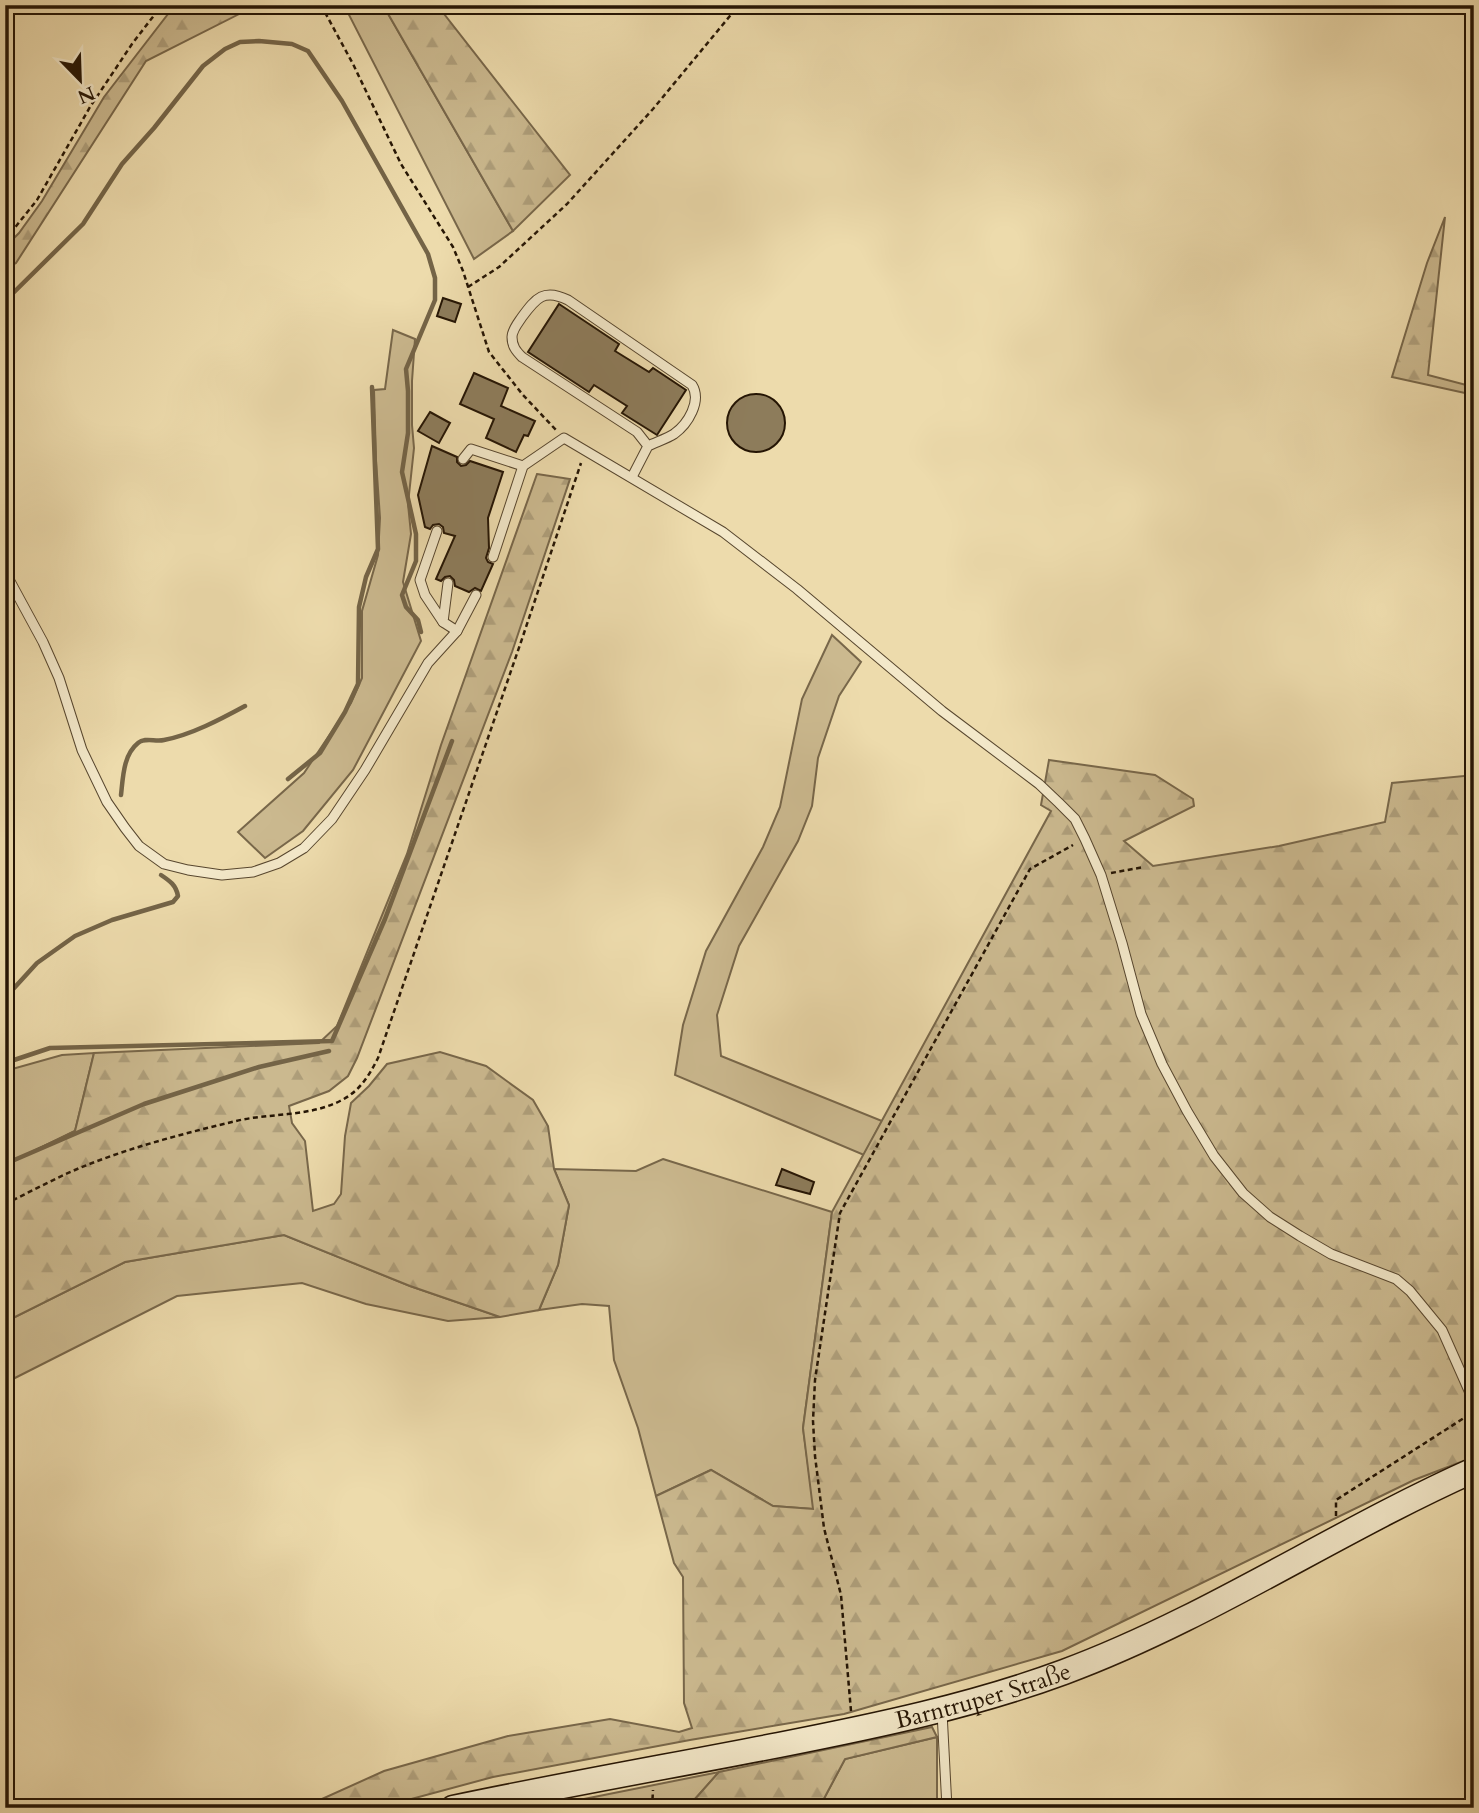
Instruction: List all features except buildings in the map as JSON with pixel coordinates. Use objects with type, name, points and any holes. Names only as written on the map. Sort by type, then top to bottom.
[{"type":"main road","name":"Barntruper Straße","points":[[453,1808],[853,1731],[1033,1683],[1127,1647],[1214,1605],[1474,1470]]},
{"type":"lane","points":[[632,477],[648,446],[675,433],[686,421],[697,400],[692,385],[568,300],[550,294],[540,296],[514,329],[514,349],[522,357],[637,432],[648,446]]},
{"type":"lane","points":[[493,557],[523,466],[564,438],[723,532],[797,589],[942,711],[1039,784],[1075,819],[1085,839],[1101,874],[1141,1014],[1162,1063],[1214,1156],[1243,1193],[1270,1217],[1331,1254],[1396,1279],[1410,1291],[1442,1330],[1470,1393],[1474,1410]]},
{"type":"lane","points":[[463,459],[471,449],[523,466]]},
{"type":"lane","points":[[492,469],[497,458]]},
{"type":"lane","points":[[437,531],[420,580],[425,595],[443,622],[457,631]]},
{"type":"lane","points":[[5,572],[54,666],[82,750],[107,802],[125,828],[139,846],[164,864],[222,875],[253,872],[279,863],[304,848],[332,819],[365,770],[428,663],[457,631],[476,595]]},
{"type":"lane","points":[[443,622],[448,583]]},
{"type":"lane","points":[[942,1709],[947,1808]]},
{"type":"path","points":[[5,240],[37,200],[90,107],[162,5]]},
{"type":"path","points":[[321,5],[354,64],[401,164],[453,247],[489,352],[523,395],[564,438]]},
{"type":"path","points":[[468,288],[499,267],[567,204],[653,109],[738,5]]},
{"type":"path","points":[[5,1204],[86,1165],[161,1140],[242,1120],[325,1107],[339,1102],[362,1085],[378,1058],[586,450]]},
{"type":"path","points":[[853,1731],[841,1595],[824,1528],[813,1421],[815,1380],[840,1213],[1030,869],[1085,839]]},
{"type":"path","points":[[1101,874],[1143,867]]},
{"type":"path","points":[[1336,1540],[1336,1500],[1463,1418]]},
{"type":"path","points":[[652,1808],[653,1780]]},
{"type":"green space","points":[[175,5],[257,5],[146,61],[16,263],[5,269],[5,247],[19,233],[42,201],[104,97]]},
{"type":"green space","points":[[357,5],[383,5],[513,231],[474,259],[347,11]]},
{"type":"green space","points":[[383,5],[437,5],[570,175],[513,231]]},
{"type":"green space","points":[[1445,217],[1428,375],[1474,387],[1474,395],[1392,377],[1427,263]]},
{"type":"green space","points":[[393,330],[415,339],[412,381],[414,448],[408,504],[411,534],[403,582],[421,641],[353,770],[303,831],[265,858],[238,832],[304,773],[351,703],[362,678],[362,611],[378,555],[380,518],[374,390],[385,389]]},
{"type":"green space","points":[[537,474],[570,479],[512,652],[357,1058],[348,1076],[329,1091],[289,1106],[292,1123],[305,1141],[313,1211],[334,1204],[341,1194],[345,1136],[351,1103],[387,1064],[440,1052],[486,1066],[533,1100],[548,1126],[554,1169],[569,1205],[558,1265],[539,1310],[500,1317],[410,1286],[284,1235],[125,1262],[5,1322],[5,1165],[75,1131],[94,1053],[319,1043],[337,1026],[407,854],[441,745]]},
{"type":"green space","points":[[832,635],[861,662],[839,696],[818,758],[812,806],[798,841],[739,946],[717,1015],[721,1056],[882,1121],[864,1155],[675,1075],[683,1025],[706,951],[763,847],[780,807],[802,699]]},
{"type":"green space","points":[[1049,760],[1155,775],[1193,799],[1194,806],[1124,841],[1153,866],[1279,846],[1385,822],[1392,783],[1474,775],[1474,1457],[1414,1480],[1062,1651],[844,1714],[493,1777],[378,1808],[302,1808],[384,1771],[508,1736],[610,1719],[679,1732],[692,1728],[684,1703],[683,1577],[674,1563],[656,1496],[711,1470],[773,1506],[813,1509],[803,1428],[832,1212],[1051,811],[1041,805]]},
{"type":"green space","points":[[94,1053],[75,1131],[5,1165],[5,1071],[62,1055]]},
{"type":"green space","points":[[663,1159],[832,1212],[803,1428],[814,1509],[773,1506],[711,1470],[656,1496],[638,1428],[614,1360],[609,1306],[582,1304],[539,1310],[558,1265],[569,1205],[554,1169],[636,1171]]},
{"type":"green space","points":[[284,1235],[410,1286],[500,1317],[448,1321],[366,1304],[302,1283],[177,1296],[5,1383],[5,1322],[125,1262]]},
{"type":"green space","points":[[932,1727],[937,1737],[845,1759],[819,1808],[687,1808],[719,1772]]},
{"type":"green space","points":[[937,1737],[937,1808],[819,1808],[845,1759]]},
{"type":"green space","points":[[719,1772],[687,1808],[541,1808],[544,1807]]},
{"type":"waterway","points":[[5,301],[83,224],[122,164],[203,66],[225,49],[240,42],[292,44],[308,51],[342,101],[428,254],[435,278],[435,300],[406,369],[408,433],[402,472],[416,534],[416,561],[402,595],[406,607],[418,620],[421,632]]},
{"type":"waterway","points":[[288,779],[320,753],[345,712],[358,684],[359,607],[366,577],[378,549],[372,387]]},
{"type":"waterway","points":[[121,795],[127,760],[138,743],[185,734],[245,706]]},
{"type":"waterway","points":[[5,1063],[50,1048],[332,1041],[385,919],[452,741]]},
{"type":"waterway","points":[[5,998],[37,963],[75,936],[112,920],[173,902],[178,896],[176,889],[161,875]]},
{"type":"waterway","points":[[5,1164],[144,1104],[259,1067],[329,1051]]}]
